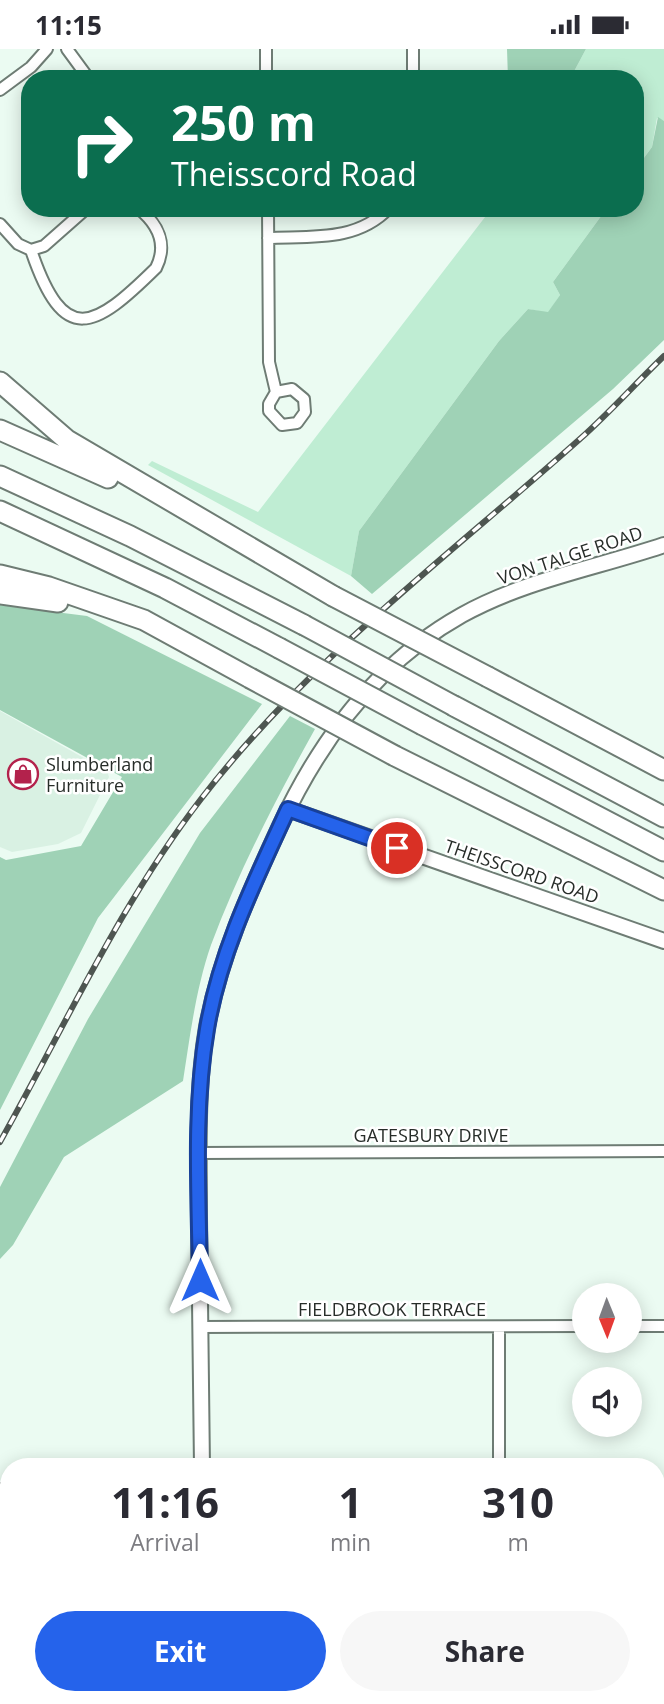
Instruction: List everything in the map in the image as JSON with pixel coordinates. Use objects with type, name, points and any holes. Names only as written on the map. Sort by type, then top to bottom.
[{"type":"highway","points":[[0,382],[67,440],[171,503],[333,596],[664,770]]},
{"type":"highway","points":[[0,430],[171,503]]},
{"type":"highway","points":[[0,476],[130,535],[664,817]]},
{"type":"highway","points":[[0,511],[152,582],[664,851]]},
{"type":"highway","points":[[0,575],[49,587],[144,620],[395,756],[664,890]]},
{"type":"highway","points":[[0,594],[47,600],[144,620]]},
{"type":"street","points":[[27,70],[47,49]]},
{"type":"street","points":[[67,49],[82,70]]},
{"type":"street","points":[[266,49],[266,70]]},
{"type":"street","points":[[413,49],[413,70]]},
{"type":"street","points":[[0,90],[21,74]]},
{"type":"street","points":[[0,224],[18,244],[32,250],[44,246],[77,217]]},
{"type":"street","points":[[32,250],[44,289],[54,303],[76,318],[89,320],[119,305],[156,268],[162,251],[159,235],[149,217]]},
{"type":"street","points":[[268,217],[269,362],[276,392]]},
{"type":"street","points":[[268,238],[342,235],[365,227],[378,217]]},
{"type":"street","name":"VON TALGE ROAD","points":[[202,1458],[198,1153],[202,1070],[219,977],[236,925],[288,809],[310,768],[351,710],[398,660],[441,629],[512,592],[664,545]]},
{"type":"street","name":"THEISSCORD ROAD","points":[[288,809],[664,941]]},
{"type":"street","name":"GATESBURY DRIVE","points":[[198,1153],[664,1151]]},
{"type":"street","points":[[642,1326],[664,1326]]},
{"type":"street","name":"FIELDBROOK TERRACE","points":[[200,1327],[572,1327]]},
{"type":"street","points":[[499,1327],[499,1458]]},
{"type":"shaded area","points":[[0,711],[107,771],[109,777],[81,833],[58,844],[12,852],[0,847]]},
{"type":"green space","points":[[507,49],[586,49],[575,70],[508,70]]},
{"type":"green space","points":[[586,49],[664,49],[664,121],[657,118],[652,147],[644,158],[644,70],[575,70]]},
{"type":"green space","points":[[658,117],[664,121],[664,340],[613,389],[372,594],[351,576],[359,531],[499,341],[528,309],[548,312],[560,295],[553,282],[600,217],[644,217],[644,158],[652,147]]},
{"type":"green space","points":[[485,217],[600,217],[553,282],[560,295],[548,313],[528,309],[499,341],[359,531],[351,576],[148,465],[152,461],[258,512]]},
{"type":"green space","points":[[0,605],[87,616],[262,704],[98,918],[0,1110],[0,857],[6,860],[81,846],[122,777],[0,710]]},
{"type":"green space","points":[[290,716],[315,729],[259,835],[211,945],[197,995],[183,1081],[64,1157],[13,1245],[0,1259],[0,1187],[88,1019],[200,833]]},
{"type":"railway","points":[[0,1142],[119,923],[172,839],[243,748],[334,654],[581,438],[664,356]]},
{"type":"place","name":"Slumberland Furniture","points":[[23,774]]},
{"type":"route","points":[[200,1280],[199,1114],[207,1028],[219,977],[236,925],[288,809],[397,848]]}]
